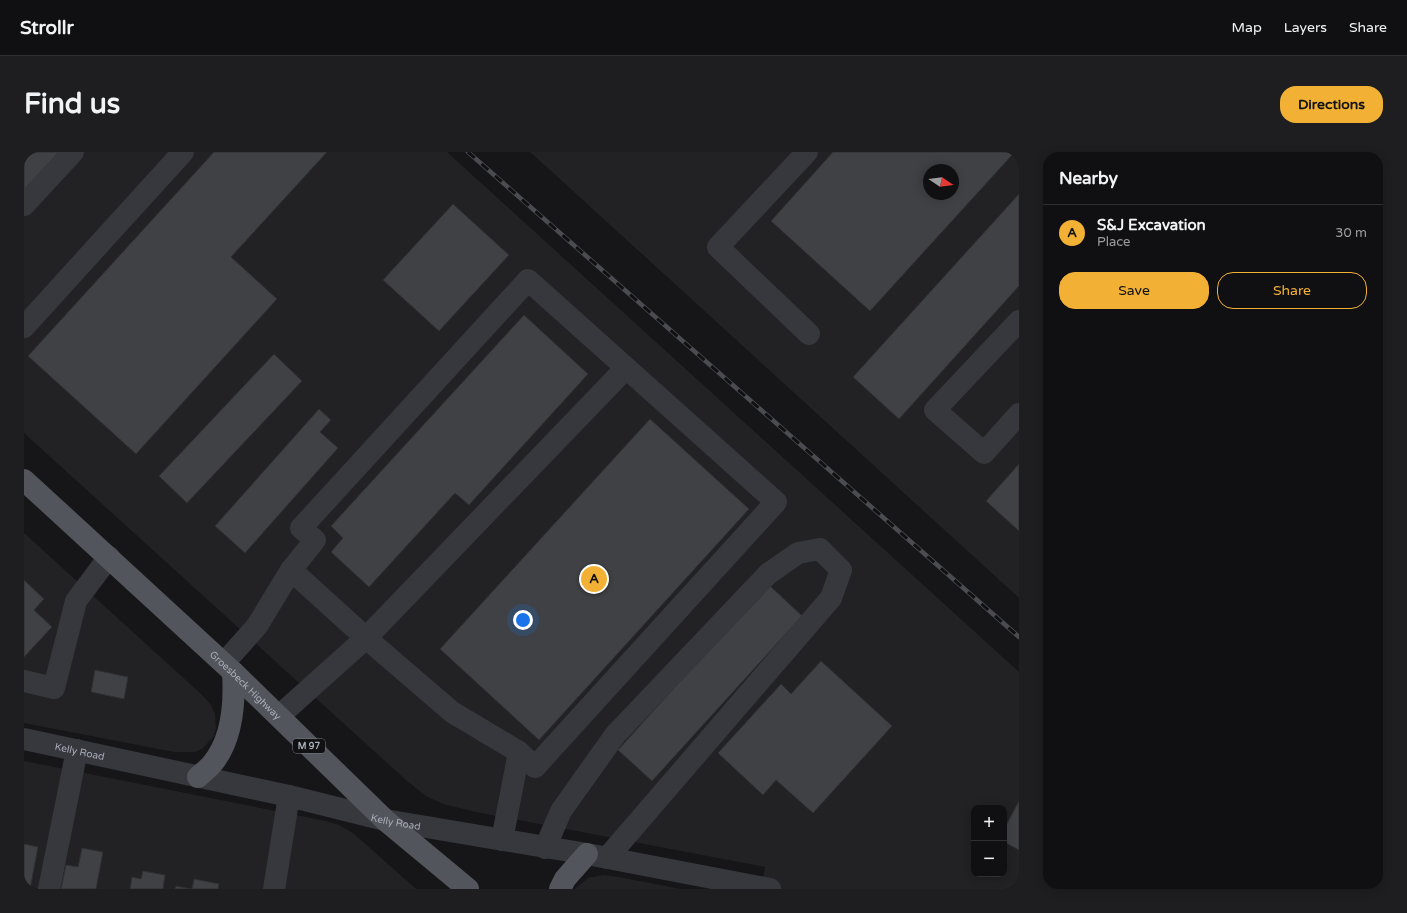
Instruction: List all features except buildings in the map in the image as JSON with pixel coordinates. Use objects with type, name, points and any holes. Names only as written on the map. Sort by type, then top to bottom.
[{"type":"main road","name":"Groesbeck Highway","points":[[24,480],[228,667],[385,820],[468,889]]},
{"type":"main road","points":[[198,777],[212,764],[223,748],[229,730],[234,692],[228,667]]},
{"type":"main road","points":[[560,889],[565,879],[597,856]]},
{"type":"street","points":[[24,205],[73,152]]},
{"type":"street","points":[[24,327],[183,152]]},
{"type":"street","points":[[807,152],[718,247],[809,334]]},
{"type":"street","points":[[228,667],[257,626],[292,570],[315,540],[301,528],[528,280],[776,502],[535,767],[519,752],[452,712],[366,638],[292,570]]},
{"type":"street","points":[[1019,321],[935,410],[984,453],[1019,414]]},
{"type":"street","points":[[279,716],[366,638],[626,368]]},
{"type":"street","points":[[545,848],[561,810],[615,735],[768,574],[798,553],[820,549],[841,570],[831,598],[597,856]]},
{"type":"street","points":[[24,681],[54,688],[76,601],[109,557]]},
{"type":"street","name":"Kelly Road","points":[[24,739],[289,796],[385,820],[597,856],[770,889]]},
{"type":"street","points":[[49,889],[77,750]]},
{"type":"street","points":[[502,840],[519,752]]},
{"type":"street","points":[[274,889],[289,796]]},
{"type":"shaded area","points":[[24,152],[447,152],[1019,672],[1019,889],[761,889],[765,867],[476,812],[443,804],[426,796],[407,781],[24,433]]},
{"type":"shaded area","points":[[530,152],[1019,152],[1019,598]]},
{"type":"shaded area","points":[[24,533],[201,694],[211,705],[215,714],[216,728],[214,736],[202,749],[195,752],[174,752],[24,723]]},
{"type":"shaded area","points":[[24,761],[326,821],[339,825],[353,833],[416,889],[24,889]]},
{"type":"shaded area","points":[[603,875],[680,889],[575,889],[588,878]]},
{"type":"railway","points":[[468,152],[1019,637]]},
{"type":"place","name":"S&J Excavation","points":[[594,579]]}]
